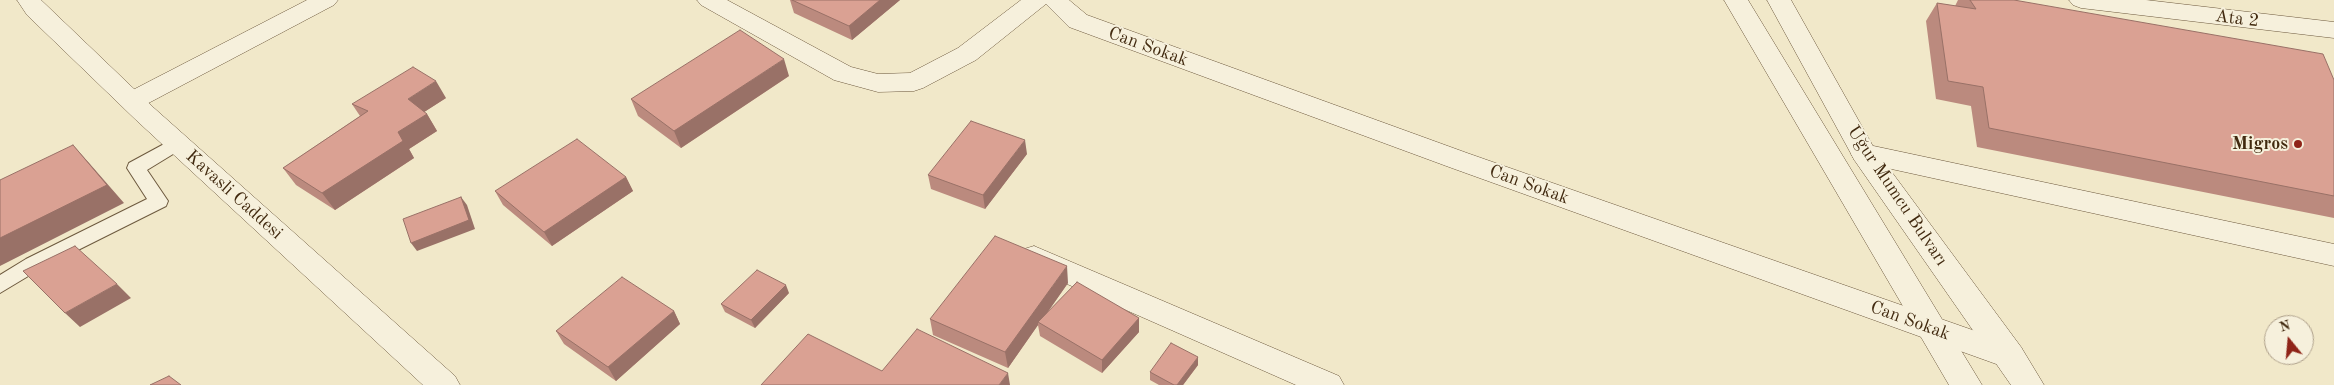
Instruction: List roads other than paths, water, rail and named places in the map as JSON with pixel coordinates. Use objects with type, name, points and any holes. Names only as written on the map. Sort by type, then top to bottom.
[{"type":"street","name":"Kavasli Caddesi","points":[[29,0],[35,10],[177,143],[444,385]]},
{"type":"street","points":[[132,101],[326,0]]},
{"type":"street","points":[[709,0],[843,74],[878,83],[914,82],[967,54],[1036,0]]},
{"type":"street","name":"Can Sokak","points":[[1055,0],[1078,21],[1458,160],[2010,356]]},
{"type":"street","name":"Uğur Mumcu Bulvarı","points":[[1736,0],[1966,385]]},
{"type":"street","name":"Uğur Mumcu Bulvarı","points":[[1779,0],[1864,154],[2010,356],[2028,385]]},
{"type":"street","name":"Ata 2","points":[[2081,0],[2334,30]]},
{"type":"street","points":[[1864,154],[2334,255]]},
{"type":"street","points":[[1014,248],[1328,385]]},
{"type":"lane","points":[[0,285],[33,264],[159,201],[136,168],[177,143]]},
{"type":"place","name":"Migros","points":[[2298,144]]}]
